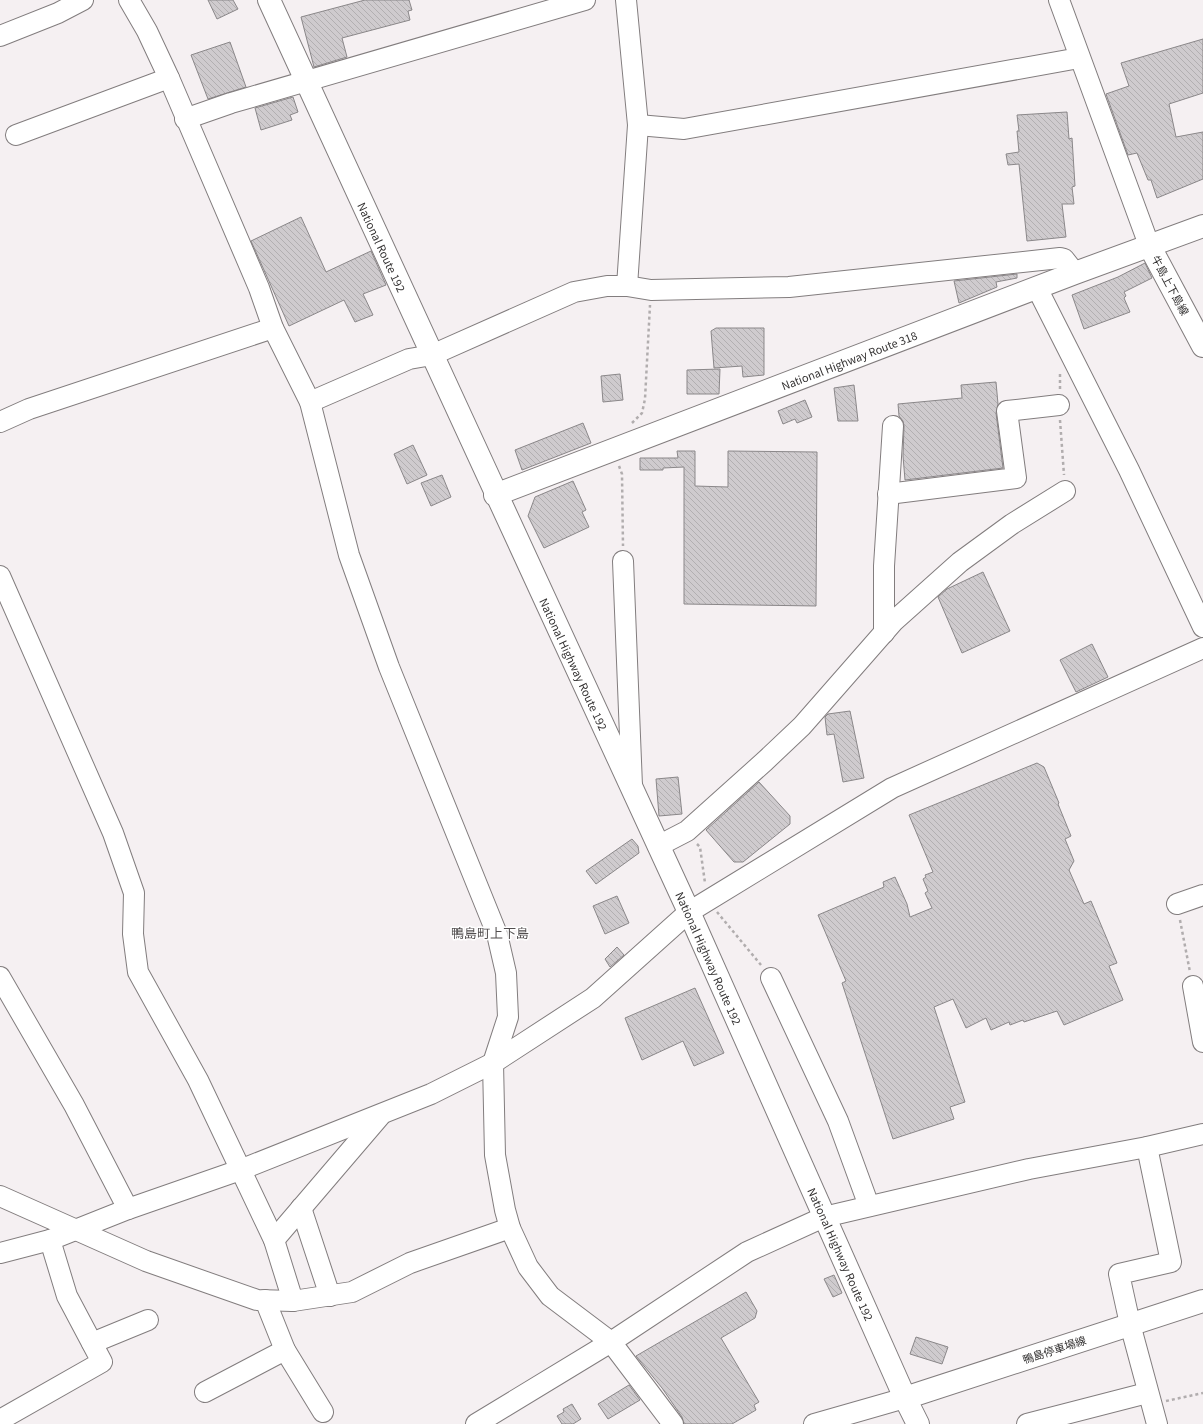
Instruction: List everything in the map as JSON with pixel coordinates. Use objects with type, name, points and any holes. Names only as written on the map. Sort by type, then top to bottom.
[{"type":"main road","name":"National Route 192","points":[[269,0],[495,495]]},
{"type":"main road","name":"National Highway Route 318","points":[[495,495],[1075,273],[1203,226]]},
{"type":"main road","name":"牛島上下島線","points":[[1150,245],[1203,346]]},
{"type":"main road","name":"National Highway Route 192","points":[[495,495],[658,846],[698,906],[824,1217],[918,1424]]},
{"type":"main road","name":"鴨島停車場線","points":[[905,1398],[1203,1301]]},
{"type":"street","points":[[0,36],[58,13],[83,0]]},
{"type":"street","points":[[129,0],[147,31],[169,78],[185,119],[259,288],[273,328],[310,402],[349,555],[389,667],[497,934],[506,973],[508,1016],[493,1063],[495,1155],[505,1210],[510,1228],[528,1267],[550,1296],[610,1342],[673,1424]]},
{"type":"street","points":[[185,119],[231,103],[554,4],[585,0]]},
{"type":"street","points":[[626,0],[638,126],[627,286]]},
{"type":"street","points":[[1059,0],[1079,58],[1150,245]]},
{"type":"street","points":[[638,126],[684,129],[1079,58]]},
{"type":"street","points":[[16,135],[169,78]]},
{"type":"street","points":[[310,402],[409,359],[432,355],[574,292],[607,286],[627,286],[651,290],[789,287],[1060,258],[1064,260],[1075,273]]},
{"type":"street","points":[[1037,288],[1129,470],[1203,627]]},
{"type":"street","points":[[0,422],[36,407],[273,328]]},
{"type":"street","points":[[888,494],[1016,478],[1007,411],[1060,405]]},
{"type":"street","points":[[884,633],[884,566],[893,426]]},
{"type":"street","points":[[658,846],[687,831],[765,761],[802,726],[894,620],[960,562],[1012,524],[1065,491]]},
{"type":"street","points":[[623,560],[632,790]]},
{"type":"street","points":[[0,576],[113,833],[134,892],[133,934],[138,972],[198,1080],[274,1240],[293,1301]]},
{"type":"street","points":[[0,1253],[50,1240],[128,1209],[240,1170],[431,1094],[493,1063],[593,998],[698,906],[892,788],[1203,648]]},
{"type":"street","points":[[1177,904],[1203,895]]},
{"type":"street","points":[[0,977],[74,1104],[128,1209]]},
{"type":"street","points":[[771,978],[838,1121],[869,1206]]},
{"type":"street","points":[[1193,986],[1203,1042]]},
{"type":"street","points":[[274,1240],[382,1114]]},
{"type":"street","points":[[476,1424],[610,1342],[747,1252],[824,1217],[1029,1169],[1147,1147],[1203,1134]]},
{"type":"street","points":[[1147,1147],[1170,1262],[1119,1274],[1130,1324],[1156,1424]]},
{"type":"street","points":[[0,1196],[20,1203],[75,1231],[146,1262],[186,1277],[257,1300],[293,1301],[352,1292],[410,1263],[510,1228]]},
{"type":"street","points":[[301,1208],[330,1296]]},
{"type":"street","points":[[0,1420],[102,1362],[67,1296],[50,1240]]},
{"type":"street","points":[[265,1300],[285,1350],[322,1412]]},
{"type":"street","points":[[92,1343],[148,1320]]},
{"type":"street","points":[[205,1392],[285,1350]]},
{"type":"street","points":[[814,1424],[905,1398]]},
{"type":"street","points":[[1027,1424],[1149,1399]]},
{"type":"path","points":[[687,831],[700,847],[698,906],[771,978]]},
{"type":"path","points":[[1177,904],[1193,986]]},
{"type":"path","points":[[1149,1399],[1203,1393]]},
{"type":"building","points":[[208,0],[233,0],[238,9],[217,19]]},
{"type":"building","points":[[365,0],[409,0],[412,10],[408,11],[410,20],[342,38],[347,57],[314,67],[301,17]]},
{"type":"building","points":[[1203,39],[1203,93],[1169,104],[1176,137],[1203,132],[1203,179],[1157,198],[1151,180],[1148,180],[1137,153],[1128,155],[1106,94],[1129,86],[1121,63]]},
{"type":"building","points":[[230,42],[246,87],[208,99],[191,55]]},
{"type":"building","points":[[293,97],[298,112],[290,115],[292,120],[261,130],[255,108]]},
{"type":"building","points":[[1067,112],[1069,139],[1072,138],[1075,186],[1072,187],[1074,204],[1062,204],[1066,237],[1027,241],[1019,164],[1008,165],[1006,154],[1019,152],[1017,115]]},
{"type":"building","points":[[301,217],[326,272],[371,251],[386,285],[363,294],[373,315],[355,322],[344,300],[289,326],[251,241]]},
{"type":"building","points":[[1145,263],[1152,278],[1124,292],[1126,296],[1124,298],[1130,312],[1084,329],[1072,295],[1118,277]]},
{"type":"building","points":[[1017,274],[1017,278],[996,282],[997,287],[959,303],[954,281]]},
{"type":"building","points":[[716,328],[764,328],[764,375],[743,377],[742,366],[714,368],[711,331]]},
{"type":"building","points":[[720,369],[719,394],[687,394],[687,370]]},
{"type":"building","points":[[620,374],[623,400],[603,402],[601,376]]},
{"type":"building","points":[[996,382],[998,404],[996,413],[1003,468],[905,480],[903,456],[904,426],[903,421],[899,416],[898,404],[962,398],[961,385]]},
{"type":"building","points":[[854,385],[858,421],[838,421],[834,388]]},
{"type":"building","points":[[805,400],[812,417],[797,423],[795,419],[783,424],[778,411]]},
{"type":"building","points":[[583,423],[591,443],[522,470],[515,450]]},
{"type":"building","points":[[413,445],[427,475],[407,484],[394,454]]},
{"type":"building","points":[[677,451],[695,451],[695,486],[728,487],[728,451],[817,452],[816,606],[684,604],[684,467],[663,468],[663,470],[640,470],[640,458],[678,458]]},
{"type":"building","points":[[442,475],[451,497],[431,506],[421,483]]},
{"type":"building","points":[[573,481],[586,510],[582,512],[589,527],[544,548],[528,516],[535,497]]},
{"type":"building","points":[[983,572],[1010,631],[962,653],[938,597],[947,589]]},
{"type":"building","points":[[1092,644],[1108,677],[1076,692],[1060,660]]},
{"type":"building","points":[[850,711],[864,778],[843,782],[834,734],[827,735],[825,717],[828,714]]},
{"type":"building","points":[[1037,763],[1044,767],[1071,836],[1065,839],[1074,861],[1069,870],[1084,904],[1091,901],[1117,963],[1109,966],[1123,1000],[1064,1025],[1057,1011],[1024,1022],[1023,1020],[1010,1025],[1009,1022],[991,1030],[986,1018],[966,1028],[953,999],[934,1007],[965,1102],[950,1107],[954,1119],[893,1139],[842,983],[846,981],[818,915],[884,887],[883,882],[895,877],[907,904],[910,917],[932,908],[925,893],[928,891],[923,879],[926,877],[925,875],[933,872],[909,815]]},
{"type":"building","points":[[678,777],[682,814],[659,816],[656,779]]},
{"type":"building","points":[[759,782],[790,816],[790,824],[743,862],[734,862],[706,830]]},
{"type":"building","points":[[632,839],[638,846],[639,853],[596,884],[586,871]]},
{"type":"building","points":[[617,896],[629,923],[605,934],[593,906]]},
{"type":"building","points":[[617,947],[624,955],[610,967],[605,959]]},
{"type":"building","points":[[695,988],[724,1053],[694,1066],[683,1041],[642,1060],[625,1018]]},
{"type":"building","points":[[834,1275],[842,1293],[833,1297],[824,1279]]},
{"type":"building","points":[[746,1292],[757,1311],[755,1318],[721,1338],[759,1402],[754,1405],[756,1410],[732,1424],[684,1424],[682,1417],[662,1388],[636,1356]]},
{"type":"building","points":[[916,1337],[948,1347],[942,1364],[910,1354]]},
{"type":"building","points":[[629,1385],[640,1400],[608,1419],[598,1404]]},
{"type":"building","points":[[572,1404],[581,1419],[573,1424],[562,1424],[557,1416],[564,1412],[563,1409]]},
{"type":"district","name":"鴨島町上下島","points":[[490,932]]}]
